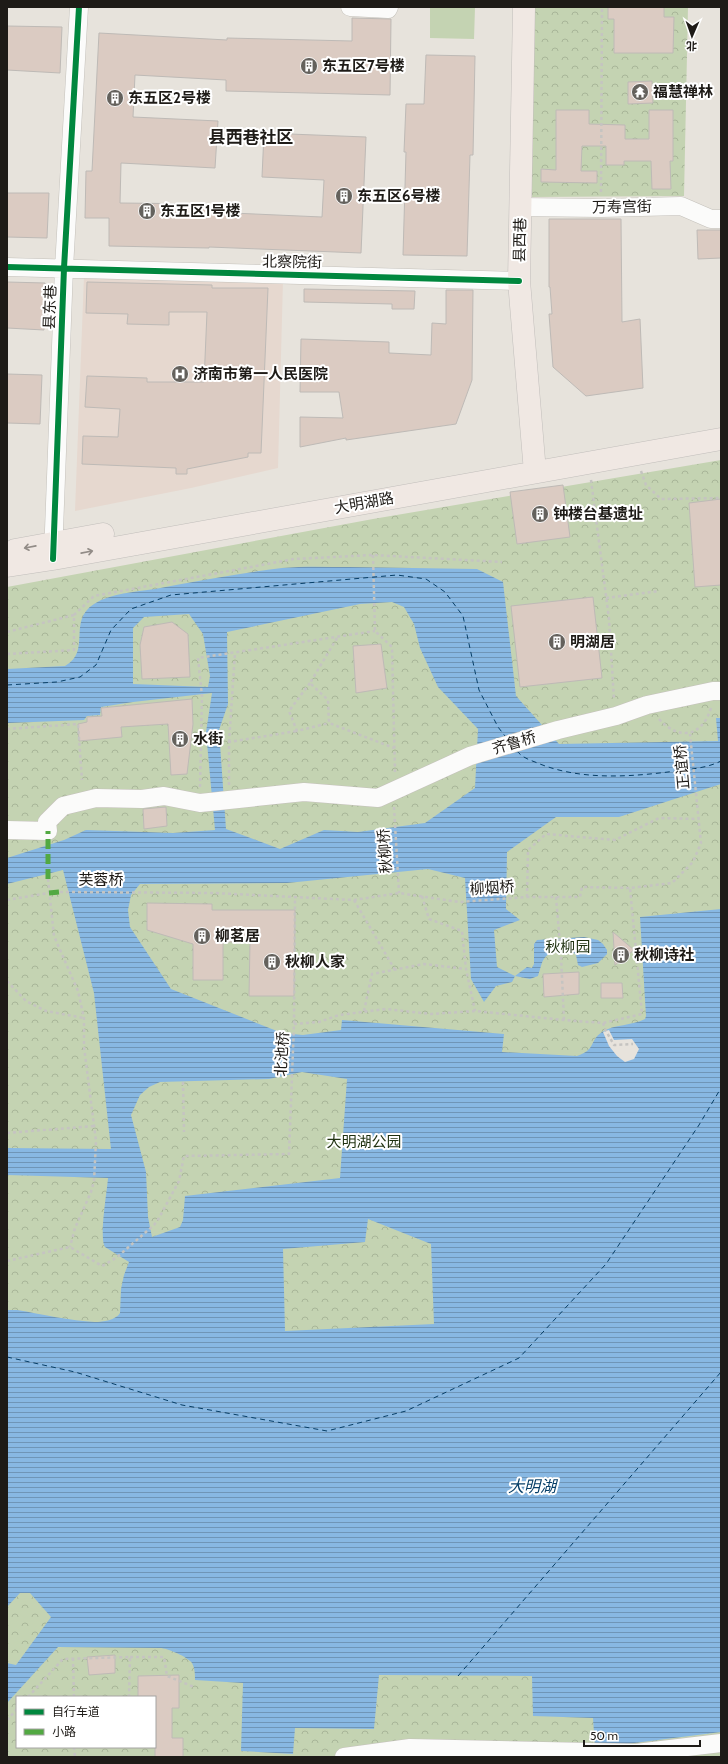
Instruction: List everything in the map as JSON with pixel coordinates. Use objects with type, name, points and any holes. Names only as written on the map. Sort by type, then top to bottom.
[{"type":"main road","name":"县西巷","points":[[524,7],[519,281],[535,465]]},
{"type":"main road","name":"大明湖路","points":[[7,566],[53,551],[535,465],[721,426]]},
{"type":"main road","name":"大明湖路","points":[[535,465],[721,438]]},
{"type":"main road","name":"大明湖路","points":[[7,552],[53,551]]},
{"type":"street","name":"县东巷","points":[[53,551],[64,268],[79,7]]},
{"type":"street","points":[[350,7],[388,9],[389,7]]},
{"type":"street","name":"万寿宫街","points":[[520,207],[601,208],[681,206],[711,218],[721,219]]},
{"type":"street","name":"北察院街","points":[[7,267],[519,281]]},
{"type":"street","name":"齐鲁桥","points":[[7,830],[48,830],[47,822],[63,806],[96,798],[142,799],[164,796],[201,802],[304,792],[378,798],[470,756],[558,730],[616,716],[652,704],[717,691]]},
{"type":"street","points":[[344,1757],[410,1748],[636,1753],[721,1743]]},
{"type":"path","points":[[601,208],[602,7]]},
{"type":"path","points":[[641,470],[646,485],[661,498],[721,498]]},
{"type":"path","points":[[591,478],[606,598],[616,716]]},
{"type":"path","points":[[7,632],[74,615],[94,596],[294,559],[373,555],[502,562]]},
{"type":"path","points":[[373,555],[375,631],[392,647],[395,791]]},
{"type":"path","points":[[606,598],[659,591]]},
{"type":"path","points":[[7,654],[74,650],[74,615]]},
{"type":"path","points":[[201,802],[202,696],[198,658],[375,631]]},
{"type":"path","points":[[297,731],[289,710],[310,683],[337,638]]},
{"type":"path","points":[[228,800],[229,742],[235,653]]},
{"type":"path","points":[[310,683],[328,700],[329,723]]},
{"type":"path","points":[[652,704],[658,718],[665,726],[675,732],[690,734],[700,728],[708,720],[717,691]]},
{"type":"path","points":[[229,742],[297,731],[329,723],[394,748]]},
{"type":"path","points":[[7,729],[78,724],[82,780]]},
{"type":"path","points":[[526,897],[528,850],[546,834],[615,840],[659,818],[698,819]]},
{"type":"path","points":[[7,1261],[70,1247],[75,1228],[91,1192],[94,1181],[96,1141],[84,1047],[84,1018],[78,991],[54,936],[48,879]]},
{"type":"path","points":[[294,1024],[319,1022],[339,1015],[386,1008],[431,1014],[475,1011],[564,1020],[603,1022],[642,1014],[630,888]]},
{"type":"path","points":[[7,900],[49,893]]},
{"type":"path","points":[[422,896],[429,919],[462,931],[466,969],[475,1011]]},
{"type":"path","points":[[556,897],[564,1020]]},
{"type":"path","points":[[354,900],[395,970]]},
{"type":"path","points":[[364,1011],[372,974],[424,964],[466,969]]},
{"type":"path","points":[[7,981],[26,1001],[46,1011],[84,1018]]},
{"type":"path","points":[[603,1022],[614,1045],[633,1044]]},
{"type":"path","points":[[183,1082],[184,1132]]},
{"type":"path","points":[[7,1133],[94,1126]]},
{"type":"path","points":[[129,1696],[130,1657]]},
{"type":"path","points":[[29,1696],[63,1659],[73,1658],[164,1657],[167,1676],[194,1687]]},
{"type":"path","points":[[73,1658],[74,1696]]},
{"type":"path","points":[[7,1720],[16,1710]]},
{"type":"shaded area","name":"济南市第一人民医院","points":[[84,276],[283,280],[278,468],[191,488],[75,511]]},
{"type":"green space","points":[[430,7],[475,7],[474,39],[430,38]]},
{"type":"green space","points":[[530,7],[688,7],[684,196],[529,197]]},
{"type":"green space","name":"大明湖公园","points":[[721,460],[721,1757],[7,1757],[7,587],[373,519]]},
{"type":"water","name":"大明湖","points":[[299,567],[477,569],[503,582],[516,696],[559,744],[718,741],[716,718],[721,718],[721,784],[619,817],[556,817],[507,852],[506,909],[520,920],[494,930],[497,967],[515,976],[512,982],[496,986],[484,1002],[471,979],[465,878],[428,869],[287,883],[140,884],[131,895],[128,910],[130,927],[171,989],[282,1033],[303,1035],[341,1030],[342,1020],[504,1034],[502,1052],[577,1056],[587,1051],[598,1035],[607,1029],[645,1019],[640,917],[721,909],[721,1732],[595,1748],[593,1718],[533,1716],[532,1676],[379,1675],[374,1729],[295,1728],[293,1754],[241,1751],[243,1683],[195,1680],[194,1667],[190,1661],[177,1653],[160,1648],[58,1647],[7,1703],[7,1663],[16,1665],[51,1617],[30,1593],[20,1593],[7,1607],[7,1310],[17,1310],[86,1321],[98,1322],[112,1319],[120,1313],[121,1289],[129,1262],[105,1247],[103,1242],[103,1225],[108,1178],[7,1175],[7,1148],[111,1149],[94,993],[63,870],[7,884],[7,858],[64,840],[86,830],[173,833],[215,830],[206,732],[212,693],[101,707],[100,715],[87,716],[84,720],[8,723],[7,669],[65,666],[73,660],[77,652],[80,627],[86,611],[94,604],[108,597],[266,570]],"holes":[[[392,602],[404,607],[414,624],[420,648],[438,687],[478,729],[475,788],[425,823],[358,832],[324,830],[280,849],[226,829],[219,730],[228,704],[227,632],[360,604]],[[189,614],[203,634],[210,676],[208,687],[133,684],[133,628],[144,617]],[[302,1072],[347,1079],[340,1178],[185,1196],[183,1220],[180,1227],[152,1237],[148,1217],[146,1172],[131,1115],[140,1095],[149,1087],[160,1082],[269,1079]],[[368,1219],[431,1244],[434,1324],[285,1331],[283,1249],[365,1242]]]},
{"type":"water","points":[[584,937],[598,940],[607,950],[607,954],[598,963],[582,967],[578,965],[576,955],[574,953],[555,952],[544,958],[538,976],[530,979],[515,976],[527,967],[532,968],[534,964],[534,944],[537,940]]},
{"type":"pier","points":[[609,1030],[614,1040],[632,1039],[639,1049],[634,1059],[625,1062],[617,1056],[609,1046],[603,1032]]},
{"type":"building","points":[[608,7],[664,7],[664,17],[674,17],[673,53],[614,53],[614,19],[608,19]]},
{"type":"building","points":[[352,18],[391,19],[390,95],[226,91],[226,80],[135,75],[133,117],[218,121],[215,168],[121,163],[120,203],[209,204],[209,212],[322,217],[324,180],[262,177],[264,133],[366,137],[361,253],[209,247],[109,246],[109,218],[85,218],[86,171],[92,171],[99,33],[227,40],[227,38],[352,41]]},
{"type":"building","points":[[7,26],[62,27],[60,73],[7,70]]},
{"type":"building","points":[[426,55],[475,56],[473,155],[470,155],[467,256],[403,255],[406,104],[424,104]]},
{"type":"building","name":"福慧禅林","points":[[652,81],[653,103],[628,104],[628,82]]},
{"type":"building","points":[[556,110],[589,110],[589,124],[625,125],[625,139],[649,139],[649,110],[673,110],[673,161],[670,161],[671,189],[652,189],[651,161],[624,161],[624,165],[606,165],[606,146],[582,146],[581,171],[597,171],[597,183],[541,182],[541,169],[556,170]]},
{"type":"building","points":[[7,193],[49,193],[47,238],[7,237]]},
{"type":"building","points":[[549,219],[621,219],[622,322],[640,319],[643,388],[586,396],[553,367],[549,314],[552,314],[549,287]]},
{"type":"building","points":[[697,230],[721,230],[721,258],[698,259]]},
{"type":"building","points":[[7,282],[45,283],[44,330],[7,328]]},
{"type":"building","points":[[87,282],[212,285],[212,288],[268,288],[261,453],[248,453],[248,457],[187,469],[187,474],[176,474],[176,468],[82,464],[83,436],[118,437],[120,409],[85,407],[87,376],[147,378],[147,382],[204,382],[207,312],[169,312],[169,325],[127,324],[128,314],[86,313]]},
{"type":"building","points":[[304,289],[415,291],[414,309],[392,309],[392,304],[304,302]]},
{"type":"building","points":[[446,290],[473,290],[472,380],[456,424],[346,440],[346,438],[300,447],[300,417],[343,418],[339,392],[300,392],[301,339],[389,342],[389,353],[431,355],[432,323],[446,324]]},
{"type":"building","points":[[7,374],[42,375],[40,424],[7,423]]},
{"type":"building","name":"钟楼台基遗址","points":[[563,485],[570,537],[517,544],[510,492]]},
{"type":"building","points":[[721,499],[721,585],[695,587],[689,503]]},
{"type":"building","name":"明湖居","points":[[593,597],[602,678],[520,687],[511,606]]},
{"type":"building","points":[[172,622],[188,634],[190,677],[142,679],[140,645],[144,627]]},
{"type":"building","points":[[381,644],[387,688],[356,693],[353,646]]},
{"type":"building","name":"水街","points":[[192,699],[193,724],[187,774],[171,775],[168,724],[121,727],[122,737],[79,741],[78,724],[87,722],[87,717],[102,716],[101,708]]},
{"type":"building","points":[[166,807],[167,826],[144,829],[143,809]]},
{"type":"building","points":[[147,903],[212,904],[212,910],[295,910],[294,996],[249,996],[250,942],[223,942],[223,980],[193,980],[193,944],[147,930]]},
{"type":"building","points":[[613,932],[634,950],[615,965]]},
{"type":"building","points":[[579,972],[579,994],[544,997],[543,974]]},
{"type":"building","points":[[601,983],[622,983],[623,998],[601,998]]},
{"type":"building","points":[[115,1655],[115,1673],[89,1675],[87,1657]]},
{"type":"building","points":[[179,1675],[179,1708],[172,1708],[172,1738],[183,1738],[183,1757],[155,1757],[156,1696],[138,1696],[138,1676]]},
{"type":"ferry route","points":[[7,685],[57,682],[80,677],[96,665],[111,630],[131,609],[171,595],[397,575],[426,579],[445,592],[463,616],[479,690],[498,727],[505,736]]},
{"type":"ferry route","points":[[517,751],[527,759],[552,768],[587,775],[605,776],[641,775],[688,770],[705,767],[721,761]]},
{"type":"ferry route","points":[[7,1357],[75,1372],[182,1405],[327,1431],[406,1411],[519,1358],[606,1264],[699,1125],[721,1088]]},
{"type":"ferry route","points":[[458,1676],[721,1372]]},
{"type":"marked path","points":[[48,831],[48,879]]},
{"type":"marked path","points":[[49,893],[60,892]]},
{"type":"cycle path","points":[[53,559],[64,268],[79,7]]},
{"type":"cycle path","points":[[7,267],[519,281]]},
{"type":"place","name":"东五区7号楼","points":[[309,66]]},
{"type":"place","name":"福慧禅林","points":[[640,92]]},
{"type":"place","name":"东五区2号楼","points":[[115,98]]},
{"type":"place","name":"东五区6号楼","points":[[344,196]]},
{"type":"place","name":"东五区1号楼","points":[[147,211]]},
{"type":"place","name":"济南市第一人民医院","points":[[180,374]]},
{"type":"place","name":"钟楼台基遗址","points":[[540,514]]},
{"type":"place","name":"明湖居","points":[[557,642]]},
{"type":"place","name":"水街","points":[[180,739]]},
{"type":"place","name":"柳茗居","points":[[202,936]]},
{"type":"place","name":"秋柳诗社","points":[[621,955]]},
{"type":"place","name":"秋柳人家","points":[[272,962]]},
{"type":"district","name":"县西巷社区","points":[[251,137]]},
{"type":"park label","name":"秋柳园","points":[[568,947]]}]
